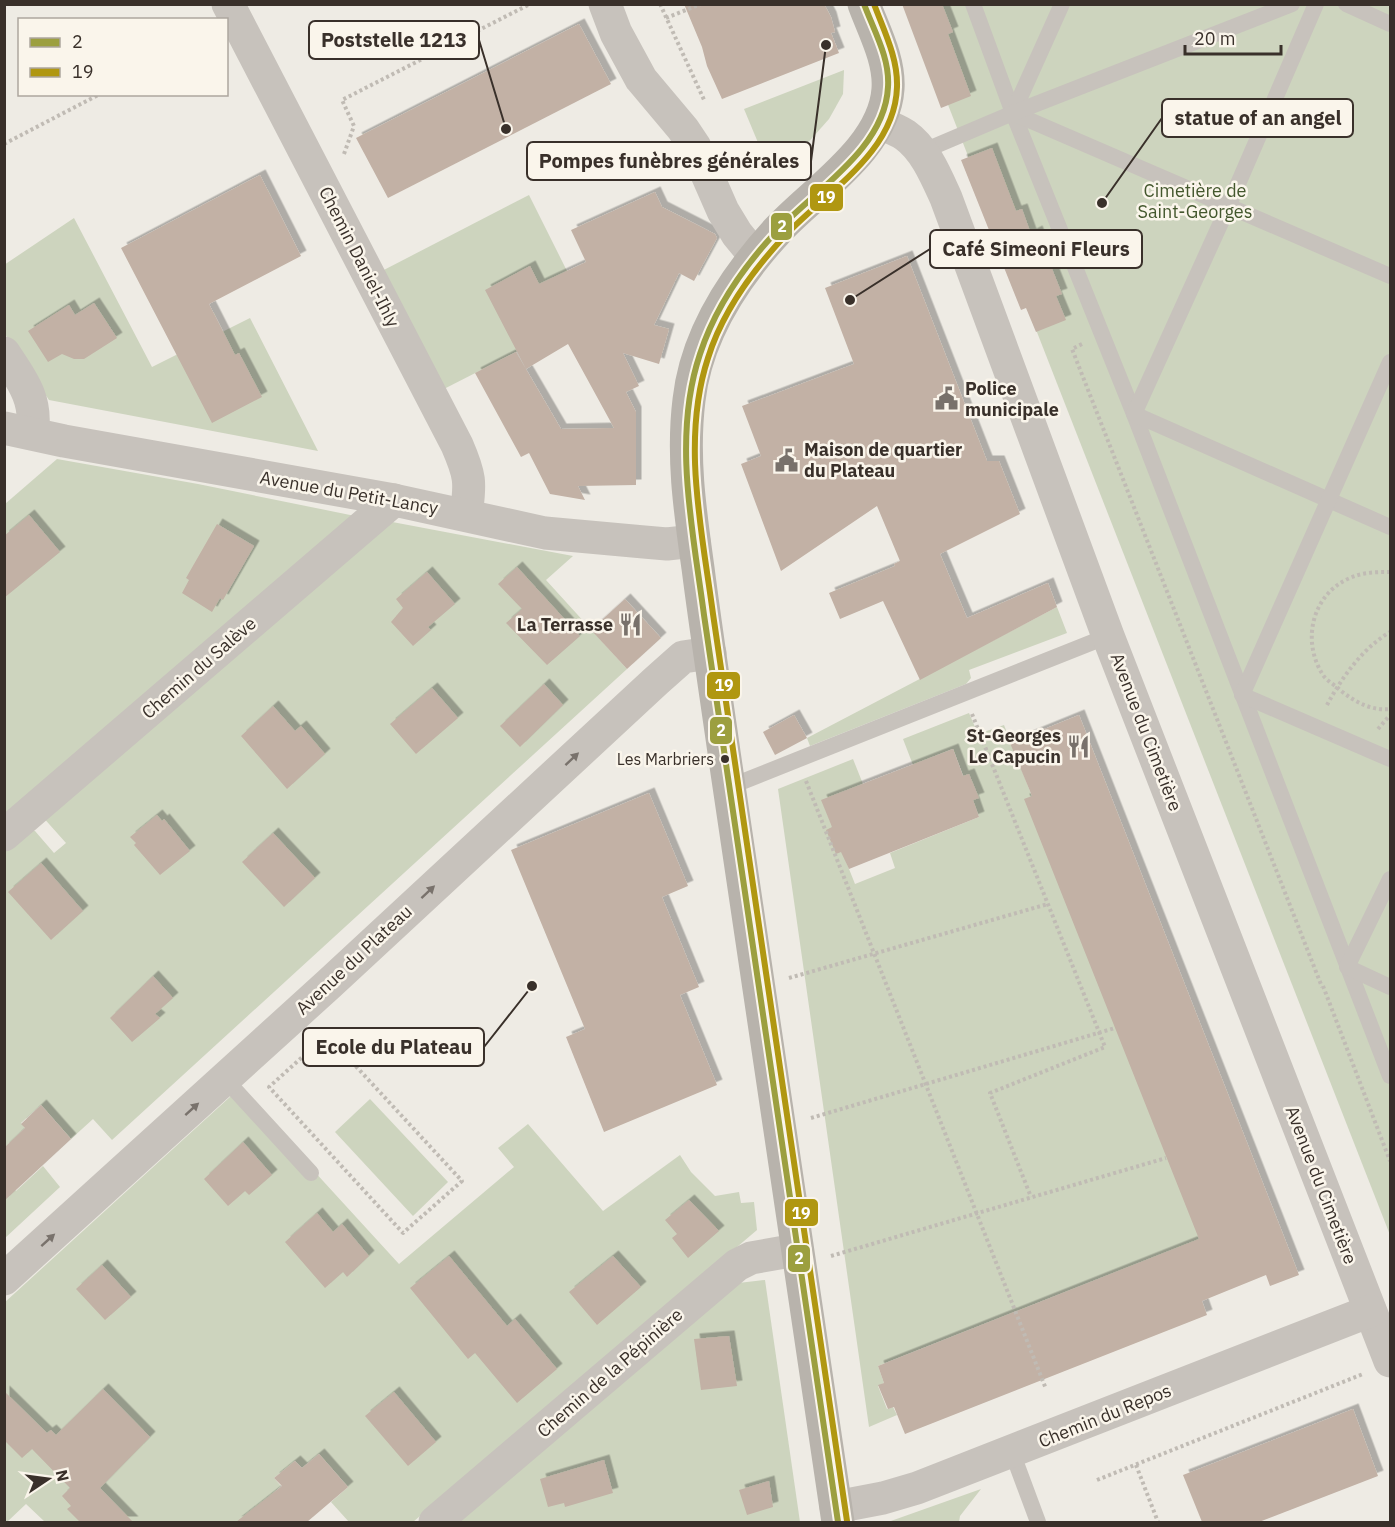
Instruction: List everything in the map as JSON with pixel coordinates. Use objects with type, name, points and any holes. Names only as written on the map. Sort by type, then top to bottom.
[{"type":"street","name":"Chemin Daniel-Ihly","points":[[228,4],[468,469],[470,484],[466,515]]},
{"type":"street","points":[[605,4],[616,33],[641,79],[695,147],[723,211],[737,234],[755,256]]},
{"type":"street","points":[[837,1515],[810,1254],[729,787],[685,462],[689,395],[707,334],[734,284],[780,228],[869,140],[885,108],[888,86],[886,65],[864,4]]},
{"type":"street","name":"Avenue du Cimetière","points":[[879,123],[906,135],[934,172],[946,198],[1108,636],[1370,1311],[1377,1367]]},
{"type":"street","points":[[4,353],[23,382],[32,401],[35,417],[18,430]]},
{"type":"street","name":"Avenue du Petit-Lancy","points":[[18,430],[64,441],[466,515],[545,533],[668,544],[694,541]]},
{"type":"street","name":"Chemin du Salève","points":[[4,835],[394,501]]},
{"type":"street","name":"Avenue du Plateau","points":[[4,1279],[225,1079],[676,663],[683,657],[710,653]]},
{"type":"street","name":"Chemin de la Pépinière","points":[[435,1522],[737,1265],[751,1258],[810,1254]]},
{"type":"street","name":"Chemin du Repos","points":[[837,1515],[1012,1452],[1370,1311]]},
{"type":"lane","points":[[973,4],[1013,113],[1134,414],[1390,1076]]},
{"type":"lane","points":[[1013,113],[1062,4]]},
{"type":"lane","points":[[921,152],[1013,113],[1292,4]]},
{"type":"lane","points":[[1134,414],[1228,207],[1316,4]]},
{"type":"lane","points":[[1346,4],[1390,24]]},
{"type":"lane","points":[[1013,113],[1390,276]]},
{"type":"lane","points":[[1242,695],[1390,362]]},
{"type":"lane","points":[[1134,414],[1390,527]]},
{"type":"lane","points":[[729,787],[1108,636]]},
{"type":"lane","points":[[1242,695],[1390,759]]},
{"type":"lane","points":[[1349,972],[1390,879]]},
{"type":"lane","points":[[1349,972],[1390,987]]},
{"type":"lane","points":[[225,1079],[311,1173]]},
{"type":"lane","points":[[1012,1452],[1038,1522]]},
{"type":"path","points":[[318,179],[339,168],[354,126],[342,100],[530,4]]},
{"type":"path","points":[[666,18],[701,4]]},
{"type":"path","points":[[4,144],[96,96]]},
{"type":"path","points":[[1101,335],[1072,349],[1390,1161]]},
{"type":"path","points":[[1390,572],[1364,573],[1349,578],[1329,591],[1313,619],[1313,652],[1324,677],[1355,702],[1370,707],[1390,709]]},
{"type":"path","points":[[1316,727],[1337,687],[1361,657],[1390,632]]},
{"type":"path","points":[[964,694],[1105,1047],[990,1093],[1031,1197]]},
{"type":"path","points":[[798,760],[1046,1389]]},
{"type":"path","points":[[784,979],[1048,904]]},
{"type":"path","points":[[1322,987],[1349,972]]},
{"type":"path","points":[[302,1008],[327,1035],[462,1181],[403,1233],[269,1087],[327,1035]]},
{"type":"path","points":[[805,1120],[1114,1028]]},
{"type":"path","points":[[810,1254],[977,1213],[1166,1158]]},
{"type":"path","points":[[1096,1480],[1377,1367]]},
{"type":"path","points":[[1136,1465],[1158,1522]]},
{"type":"green space","name":"Cimetière de Saint-Georges","points":[[909,5],[1390,5],[1390,1235]]},
{"type":"green space","points":[[844,70],[843,94],[829,119],[774,181],[744,109]]},
{"type":"green space","points":[[529,195],[589,315],[440,391],[378,273]]},
{"type":"green space","points":[[74,218],[152,367],[250,318],[318,451],[49,400],[5,334],[4,265]]},
{"type":"green space","points":[[57,459],[198,484],[360,517],[5,822],[5,504]]},
{"type":"green space","points":[[387,521],[573,556],[546,580],[627,669],[112,1140],[93,1119],[71,1139],[41,1105],[21,1123],[25,1128],[5,1148],[4,848],[23,831],[35,831],[54,853],[66,843],[41,815]]},
{"type":"green space","points":[[1057,607],[1067,633],[969,670],[971,678],[966,684],[810,746],[807,738]]},
{"type":"green space","points":[[969,713],[978,734],[1004,725],[1223,1282],[1180,1247],[878,1366],[884,1383],[878,1386],[887,1409],[893,1407],[897,1415],[869,1427],[778,789],[853,759],[863,784],[822,801],[855,884],[895,868],[890,853],[979,817],[953,749],[913,765],[903,739]]},
{"type":"green space","points":[[231,1096],[313,1170],[399,1264],[514,1167],[498,1148],[528,1124],[603,1211],[680,1155],[691,1172],[715,1196],[739,1192],[741,1203],[754,1202],[757,1230],[413,1522],[349,1522],[331,1502],[348,1487],[319,1454],[302,1468],[295,1461],[274,1478],[281,1486],[267,1499],[287,1522],[45,1522],[26,1504],[7,1522],[4,1520],[4,1303]]},
{"type":"green space","points":[[370,1099],[448,1182],[413,1216],[335,1132]]},
{"type":"green space","points":[[43,1166],[60,1187],[5,1238],[4,1178],[16,1191]]},
{"type":"green space","points":[[765,1280],[800,1522],[451,1522],[730,1284]]},
{"type":"green space","points":[[981,1489],[960,1516],[959,1522],[888,1522]]},
{"type":"building","points":[[684,4],[824,4],[831,17],[835,32],[831,33],[839,53],[722,99]]},
{"type":"building","points":[[902,4],[942,4],[953,32],[948,34],[971,96],[941,108]]},
{"type":"building","points":[[579,24],[611,84],[388,198],[356,138]]},
{"type":"building","points":[[992,148],[1016,211],[1022,209],[1031,234],[1037,231],[1062,294],[1056,296],[1066,320],[1036,332],[1026,308],[1021,310],[961,160]]},
{"type":"building","points":[[260,175],[301,256],[209,304],[235,355],[239,353],[262,397],[212,423],[121,248]]},
{"type":"building","points":[[655,192],[662,207],[715,234],[717,238],[694,281],[679,273],[654,325],[669,329],[659,364],[623,353],[639,386],[626,392],[636,412],[636,485],[578,486],[585,500],[550,494],[529,453],[521,457],[475,373],[516,352],[561,429],[614,428],[568,344],[526,369],[485,290],[530,266],[539,284],[586,262],[571,230]]},
{"type":"building","points":[[907,256],[987,461],[999,461],[1020,514],[940,554],[967,618],[1048,583],[1057,607],[920,680],[883,601],[840,619],[829,593],[895,566],[894,564],[900,561],[877,506],[781,571],[741,464],[761,456],[742,406],[854,364],[825,288]]},
{"type":"building","points":[[94,303],[117,338],[84,359],[74,359],[62,354],[48,362],[28,331],[69,305],[75,315]]},
{"type":"building","points":[[29,515],[60,552],[4,598],[4,536]]},
{"type":"building","points":[[217,524],[254,546],[223,600],[220,598],[212,612],[182,593],[189,580],[186,578]]},
{"type":"building","points":[[517,567],[580,636],[547,665],[506,623],[522,609],[498,584]]},
{"type":"building","points":[[427,572],[455,604],[428,627],[431,630],[413,646],[391,622],[403,608],[396,599]]},
{"type":"building","points":[[625,599],[661,638],[627,669],[591,630]]},
{"type":"building","points":[[544,684],[563,705],[520,747],[500,726]]},
{"type":"building","points":[[432,688],[458,718],[416,754],[390,724]]},
{"type":"building","points":[[273,706],[295,731],[301,726],[325,754],[287,789],[241,736]]},
{"type":"building","points":[[794,715],[807,738],[775,755],[763,732]]},
{"type":"building","points":[[1079,715],[1299,1275],[1270,1286],[1266,1275],[1202,1301],[1207,1315],[905,1434],[894,1407],[888,1409],[878,1385],[884,1383],[878,1366],[1199,1239],[1024,799],[1032,796],[1010,743]]},
{"type":"building","points":[[953,749],[963,776],[969,774],[979,798],[973,800],[979,817],[849,869],[841,852],[836,854],[826,830],[832,827],[821,800]]},
{"type":"building","points":[[649,793],[688,886],[662,897],[699,987],[680,995],[717,1085],[604,1132],[566,1037],[585,1029],[511,850]]},
{"type":"building","points":[[157,815],[162,821],[164,819],[190,851],[160,875],[134,845],[136,843],[130,837]]},
{"type":"building","points":[[273,833],[315,878],[284,907],[242,862]]},
{"type":"building","points":[[41,863],[83,911],[51,940],[8,892]]},
{"type":"building","points":[[153,976],[173,998],[155,1014],[160,1018],[132,1042],[110,1018]]},
{"type":"building","points":[[41,1105],[71,1139],[4,1201],[4,1148],[25,1128],[21,1124]]},
{"type":"building","points":[[243,1142],[272,1175],[249,1195],[245,1191],[228,1206],[204,1179]]},
{"type":"building","points":[[689,1200],[719,1231],[688,1258],[672,1238],[677,1234],[665,1220]]},
{"type":"building","points":[[317,1213],[333,1232],[342,1224],[369,1256],[347,1277],[343,1272],[325,1288],[285,1242]]},
{"type":"building","points":[[449,1256],[507,1326],[515,1319],[557,1369],[517,1403],[475,1353],[468,1359],[410,1288]]},
{"type":"building","points":[[613,1256],[641,1287],[597,1325],[569,1292]]},
{"type":"building","points":[[102,1265],[131,1297],[105,1320],[76,1289]]},
{"type":"building","points":[[729,1336],[737,1386],[701,1390],[694,1339]]},
{"type":"building","points":[[103,1389],[150,1437],[100,1488],[133,1522],[80,1522],[67,1509],[71,1506],[62,1496],[70,1488],[32,1449],[22,1458],[4,1440],[4,1391],[47,1433],[51,1430],[56,1435]]},
{"type":"building","points":[[394,1392],[436,1442],[408,1466],[365,1416]]},
{"type":"building","points":[[1353,1409],[1378,1476],[1259,1522],[1202,1522],[1183,1475]]},
{"type":"building","points":[[319,1454],[348,1487],[307,1522],[236,1522],[282,1486],[274,1478],[295,1461],[302,1468]]},
{"type":"building","points":[[604,1460],[613,1493],[565,1507],[564,1503],[548,1507],[540,1479]]},
{"type":"building","points":[[769,1481],[773,1507],[747,1515],[739,1490]]},
{"type":"transit line","name":"2","points":[[838,1522],[695,550],[687,484],[686,451],[687,418],[692,386],[706,337],[722,304],[742,273],[765,244],[862,149],[875,130],[884,109],[888,76],[880,45],[864,4]]},
{"type":"transit line","name":"19","points":[[847,1521],[699,518],[695,453],[700,389],[714,341],[729,310],[759,266],[782,239],[854,172],[870,153],[884,133],[893,111],[897,76],[890,45],[874,4]]},
{"type":"place","name":"Pompes funèbres générales","points":[[826,45]]},
{"type":"place","name":"Poststelle 1213","points":[[506,129]]},
{"type":"place","name":"statue of an angel","points":[[1102,203]]},
{"type":"place","name":"Café Simeoni Fleurs","points":[[850,300]]},
{"type":"place","name":"Police municipale","points":[[947,399]]},
{"type":"place","name":"Maison de quartier du Plateau","points":[[786,460]]},
{"type":"place","name":"La Terrasse","points":[[631,625]]},
{"type":"place","name":"St-Georges Le Capucin","points":[[1079,746]]},
{"type":"place","name":"Les Marbriers","points":[[725,759]]},
{"type":"place","name":"Ecole du Plateau","points":[[532,986]]}]
